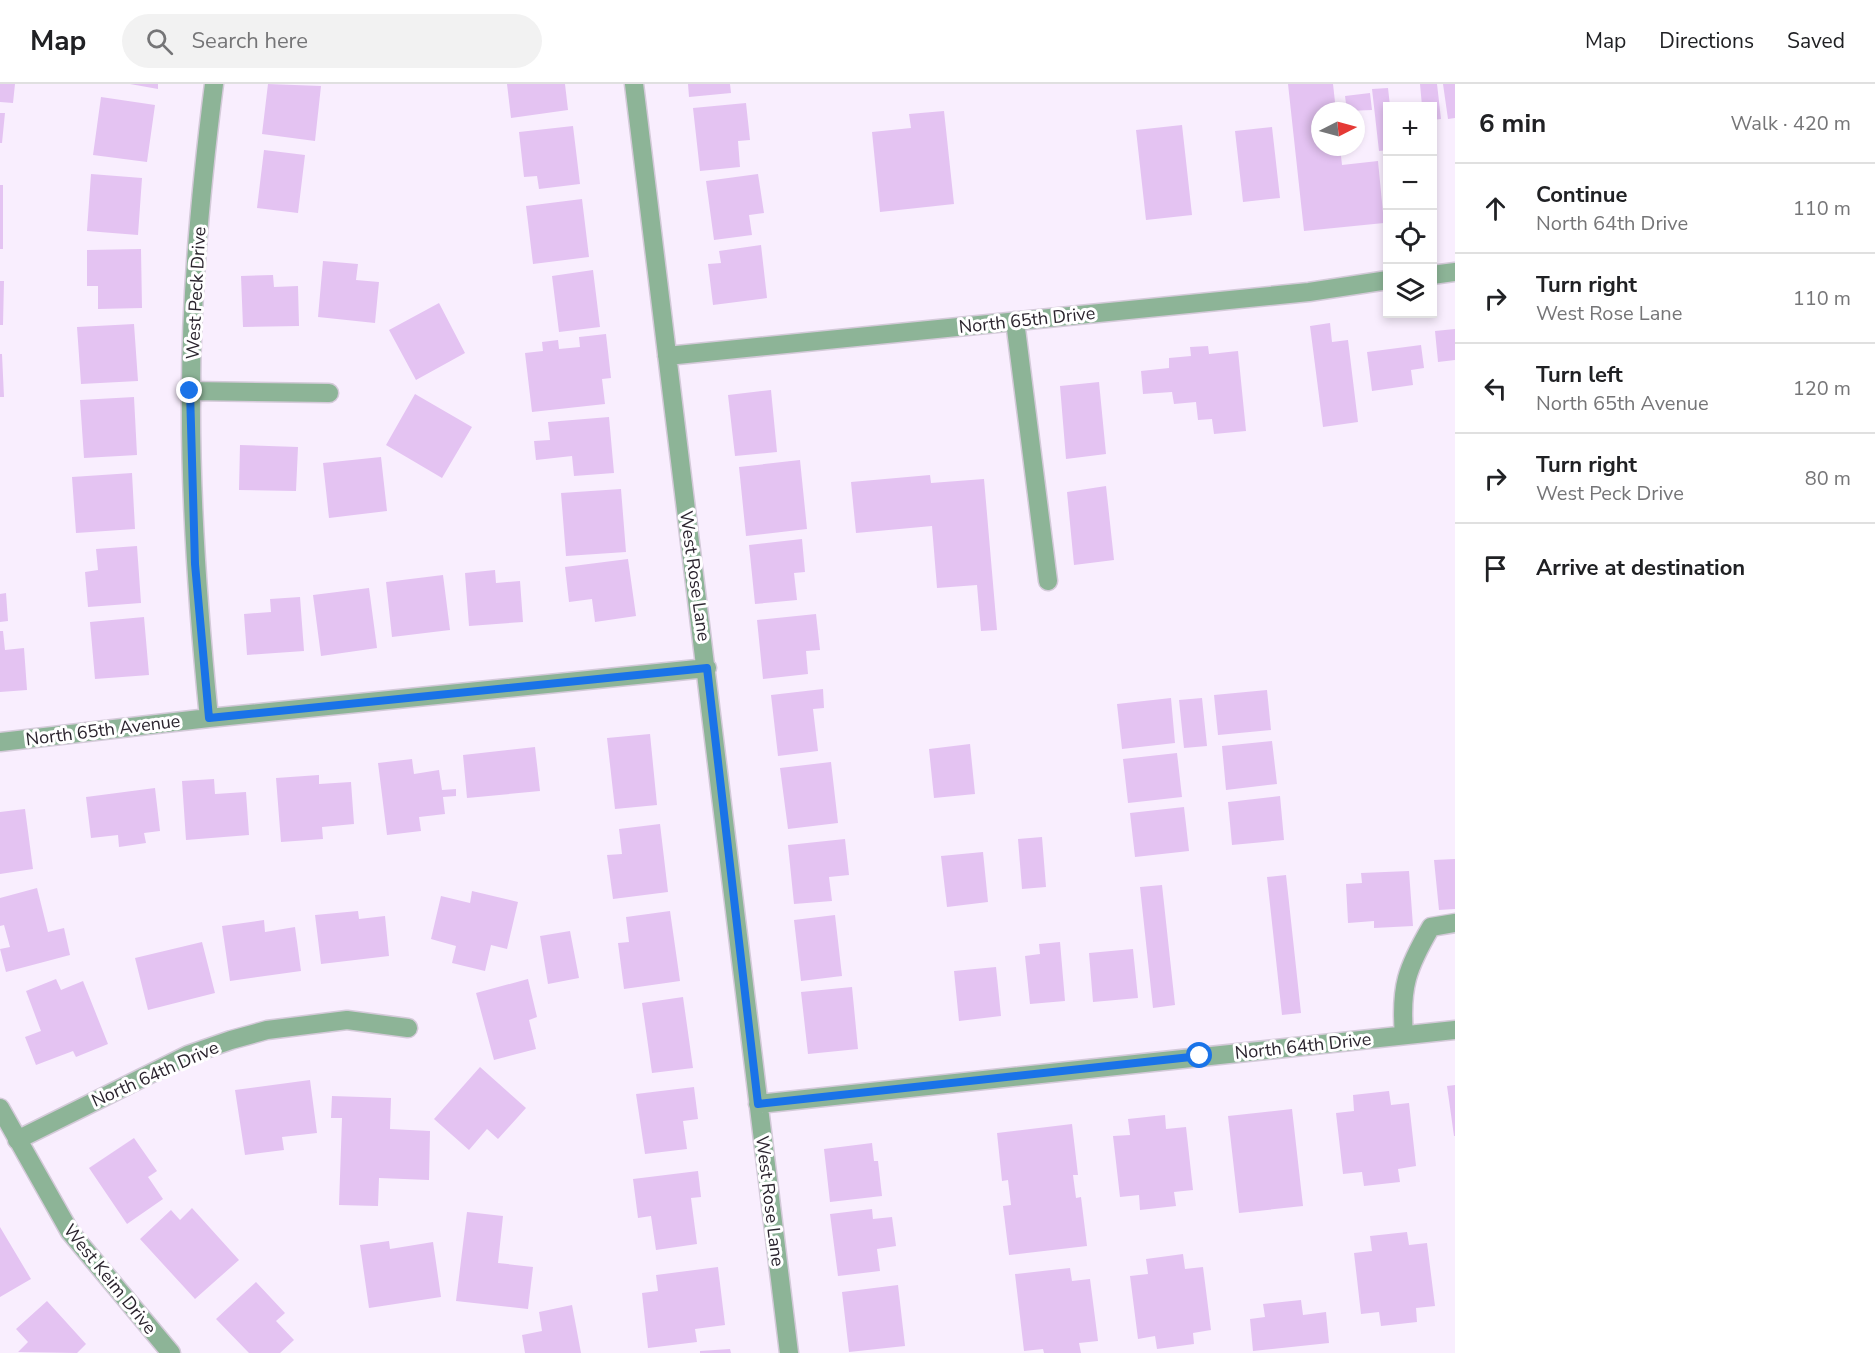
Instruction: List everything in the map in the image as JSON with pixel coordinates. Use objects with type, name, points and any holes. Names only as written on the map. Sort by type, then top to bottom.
[{"type":"street","name":"West Peck Drive","points":[[209,718],[195,564],[190,391],[198,237],[214,84]]},
{"type":"street","name":"West Rose Lane","points":[[634,84],[789,1353]]},
{"type":"street","points":[[1437,274],[1455,272]]},
{"type":"street","name":"North 65th Drive","points":[[667,356],[1309,291],[1383,281]]},
{"type":"street","points":[[1015,321],[1048,581]]},
{"type":"street","points":[[190,391],[330,393]]},
{"type":"street","name":"North 65th Avenue","points":[[0,742],[209,718],[707,668]]},
{"type":"street","points":[[1404,1035],[1402,990],[1418,949],[1431,927],[1455,923]]},
{"type":"street","name":"North 64th Drive","points":[[16,1140],[179,1059],[231,1040],[267,1030],[347,1020],[408,1028]]},
{"type":"street","name":"North 64th Drive","points":[[758,1104],[1455,1030]]},
{"type":"street","name":"West Keim Drive","points":[[0,1108],[70,1232],[171,1353]]},
{"type":"building","points":[[0,84],[15,84],[13,103],[0,102]]},
{"type":"building","points":[[130,84],[158,84],[158,89]]},
{"type":"building","points":[[268,84],[321,86],[315,141],[262,134]]},
{"type":"building","points":[[507,84],[565,84],[568,110],[511,118]]},
{"type":"building","points":[[688,84],[730,84],[731,93],[689,97]]},
{"type":"building","points":[[1288,84],[1333,84],[1335,102],[1311,102],[1311,156],[1341,156],[1342,165],[1378,161],[1383,223],[1304,231]]},
{"type":"building","points":[[1420,84],[1437,84],[1441,119],[1437,119],[1437,102],[1422,102]]},
{"type":"building","points":[[1443,84],[1455,84],[1455,118],[1448,119]]},
{"type":"building","points":[[1388,88],[1390,102],[1383,102],[1383,151],[1379,151],[1372,89]]},
{"type":"building","points":[[1370,93],[1372,110],[1365,110],[1365,102],[1346,102],[1345,96]]},
{"type":"building","points":[[101,97],[155,105],[147,162],[93,155]]},
{"type":"building","points":[[746,103],[750,140],[738,141],[740,167],[700,171],[693,108]]},
{"type":"building","points":[[944,111],[954,204],[880,212],[872,132],[911,128],[909,114]]},
{"type":"building","points":[[0,113],[5,113],[2,143],[0,143]]},
{"type":"building","points":[[1182,125],[1192,215],[1146,220],[1136,130]]},
{"type":"building","points":[[573,126],[580,184],[539,189],[537,176],[524,177],[519,132]]},
{"type":"building","points":[[1272,127],[1280,198],[1243,202],[1235,131]]},
{"type":"building","points":[[264,150],[305,155],[298,213],[257,208]]},
{"type":"building","points":[[91,174],[142,178],[138,235],[87,231]]},
{"type":"building","points":[[758,174],[764,213],[749,215],[752,235],[714,240],[706,181]]},
{"type":"building","points":[[0,185],[3,185],[3,249],[0,249]]},
{"type":"building","points":[[582,199],[589,257],[533,264],[526,206]]},
{"type":"building","points":[[761,245],[767,298],[713,305],[708,264],[721,263],[719,251]]},
{"type":"building","points":[[141,249],[142,308],[98,309],[98,286],[87,286],[87,250]]},
{"type":"building","points":[[323,261],[358,264],[356,280],[379,282],[375,323],[318,317]]},
{"type":"building","points":[[593,270],[600,327],[559,332],[552,276]]},
{"type":"building","points":[[273,275],[274,287],[298,286],[299,326],[243,327],[241,276]]},
{"type":"building","points":[[0,281],[4,281],[3,325],[0,325]]},
{"type":"building","points":[[439,303],[465,353],[416,380],[389,330]]},
{"type":"building","points":[[1330,323],[1332,342],[1348,340],[1358,422],[1323,427],[1310,326]]},
{"type":"building","points":[[134,324],[138,381],[81,384],[77,327]]},
{"type":"building","points":[[1455,329],[1455,360],[1438,362],[1435,331]]},
{"type":"building","points":[[606,334],[611,378],[602,379],[605,404],[532,412],[525,353],[543,351],[542,342],[558,340],[559,349],[580,347],[579,337]]},
{"type":"building","points":[[1421,345],[1424,368],[1411,370],[1413,385],[1372,391],[1367,352]]},
{"type":"building","points":[[1208,346],[1209,354],[1238,351],[1246,431],[1214,434],[1212,419],[1198,420],[1196,402],[1174,404],[1172,392],[1143,394],[1141,371],[1169,368],[1169,358],[1191,356],[1190,347]]},
{"type":"building","points":[[0,354],[2,354],[4,397],[0,397]]},
{"type":"building","points":[[1099,382],[1106,454],[1066,459],[1060,386]]},
{"type":"building","points":[[771,390],[777,452],[735,456],[728,395]]},
{"type":"building","points":[[415,394],[472,427],[442,478],[386,445]]},
{"type":"building","points":[[134,397],[137,455],[84,458],[80,400]]},
{"type":"building","points":[[609,417],[614,473],[574,476],[572,456],[536,460],[534,441],[550,440],[548,422]]},
{"type":"building","points":[[240,445],[298,447],[296,491],[239,490]]},
{"type":"building","points":[[381,457],[387,511],[329,518],[323,463]]},
{"type":"building","points":[[800,460],[807,529],[746,536],[739,467]]},
{"type":"building","points":[[132,473],[135,529],[76,533],[72,477]]},
{"type":"building","points":[[930,475],[931,483],[984,479],[997,630],[981,631],[977,585],[937,588],[932,526],[856,533],[851,482]]},
{"type":"building","points":[[1106,486],[1114,560],[1074,565],[1067,492]]},
{"type":"building","points":[[621,489],[626,552],[566,556],[561,493]]},
{"type":"building","points":[[802,539],[805,572],[794,573],[797,600],[755,604],[749,545]]},
{"type":"building","points":[[137,546],[141,603],[88,607],[85,572],[98,570],[96,549]]},
{"type":"building","points":[[628,559],[636,616],[595,622],[592,599],[569,602],[565,567]]},
{"type":"building","points":[[495,570],[496,583],[520,581],[523,622],[469,626],[465,573]]},
{"type":"building","points":[[443,575],[450,630],[392,637],[386,582]]},
{"type":"building","points":[[369,588],[377,648],[321,656],[313,595]]},
{"type":"building","points":[[6,593],[8,621],[0,622],[0,594]]},
{"type":"building","points":[[300,597],[304,651],[247,655],[244,614],[271,612],[270,599]]},
{"type":"building","points":[[816,614],[820,650],[806,651],[808,674],[763,679],[757,620]]},
{"type":"building","points":[[144,617],[149,675],[95,679],[90,622]]},
{"type":"building","points":[[0,631],[3,631],[5,650],[24,648],[27,690],[0,692]]},
{"type":"building","points":[[823,689],[824,708],[813,709],[818,751],[778,756],[771,695]]},
{"type":"building","points":[[1267,690],[1271,730],[1218,735],[1214,695]]},
{"type":"building","points":[[1171,698],[1175,743],[1122,749],[1117,704]]},
{"type":"building","points":[[1202,698],[1207,746],[1184,748],[1179,700]]},
{"type":"building","points":[[650,734],[657,805],[615,809],[607,738]]},
{"type":"building","points":[[1272,741],[1277,784],[1226,790],[1222,746]]},
{"type":"building","points":[[970,744],[975,794],[934,798],[929,749]]},
{"type":"building","points":[[535,747],[540,791],[467,798],[463,755]]},
{"type":"building","points":[[1177,753],[1182,797],[1128,803],[1123,759]]},
{"type":"building","points":[[412,759],[414,774],[439,770],[442,790],[456,789],[456,796],[443,797],[445,814],[419,817],[421,831],[387,835],[378,763]]},
{"type":"building","points":[[831,762],[838,823],[788,829],[780,768]]},
{"type":"building","points":[[319,775],[319,784],[351,782],[354,824],[322,827],[323,839],[281,842],[276,778]]},
{"type":"building","points":[[214,779],[215,794],[246,792],[249,835],[186,840],[182,781]]},
{"type":"building","points":[[155,788],[160,831],[144,833],[146,843],[119,847],[118,835],[91,838],[86,797]]},
{"type":"building","points":[[1280,796],[1284,840],[1232,845],[1228,802]]},
{"type":"building","points":[[1184,807],[1189,851],[1135,857],[1130,813]]},
{"type":"building","points":[[25,809],[33,869],[0,874],[0,812]]},
{"type":"building","points":[[660,824],[668,892],[613,899],[607,855],[622,854],[619,829]]},
{"type":"building","points":[[1042,837],[1046,887],[1022,889],[1018,839]]},
{"type":"building","points":[[845,839],[849,875],[829,877],[832,901],[794,904],[788,845]]},
{"type":"building","points":[[983,852],[988,902],[947,907],[941,856]]},
{"type":"building","points":[[1455,859],[1455,909],[1439,910],[1434,860]]},
{"type":"building","points":[[1409,871],[1413,926],[1374,928],[1374,921],[1348,923],[1346,884],[1362,883],[1361,873]]},
{"type":"building","points":[[1286,875],[1301,1013],[1282,1015],[1267,877]]},
{"type":"building","points":[[1162,885],[1175,1005],[1153,1008],[1140,887]]},
{"type":"building","points":[[37,888],[48,932],[64,928],[70,955],[6,972],[0,949],[10,947],[4,925],[0,926],[0,898]]},
{"type":"building","points":[[472,891],[518,902],[507,949],[491,945],[485,971],[452,963],[456,946],[431,939],[441,896],[470,903]]},
{"type":"building","points":[[358,911],[359,919],[385,916],[389,956],[321,964],[315,915]]},
{"type":"building","points":[[670,911],[680,981],[624,989],[618,943],[629,942],[626,917]]},
{"type":"building","points":[[835,915],[842,976],[801,981],[794,920]]},
{"type":"building","points":[[264,920],[265,932],[295,927],[301,971],[230,981],[222,926]]},
{"type":"building","points":[[570,931],[579,978],[548,984],[540,936]]},
{"type":"building","points":[[202,942],[215,993],[148,1010],[135,958]]},
{"type":"building","points":[[1060,942],[1065,1001],[1030,1004],[1025,956],[1040,954],[1039,944]]},
{"type":"building","points":[[1133,949],[1138,998],[1093,1002],[1089,953]]},
{"type":"building","points":[[996,967],[1001,1016],[959,1021],[954,971]]},
{"type":"building","points":[[56,979],[61,990],[83,981],[108,1044],[76,1057],[73,1051],[36,1065],[25,1037],[41,1031],[26,991]]},
{"type":"building","points":[[528,979],[537,1017],[529,1020],[536,1049],[494,1060],[476,993]]},
{"type":"building","points":[[852,987],[858,1049],[808,1054],[801,992]]},
{"type":"building","points":[[683,997],[693,1068],[652,1073],[642,1003]]},
{"type":"building","points":[[480,1067],[526,1108],[498,1139],[487,1129],[469,1150],[434,1119]]},
{"type":"building","points":[[310,1080],[317,1133],[282,1137],[284,1150],[245,1155],[235,1090]]},
{"type":"building","points":[[1455,1085],[1455,1136],[1454,1136],[1447,1086]]},
{"type":"building","points":[[694,1087],[698,1119],[683,1121],[687,1149],[645,1154],[636,1094]]},
{"type":"building","points":[[1389,1091],[1391,1105],[1409,1103],[1416,1166],[1398,1169],[1400,1182],[1364,1186],[1362,1172],[1343,1174],[1336,1113],[1354,1111],[1353,1095]]},
{"type":"building","points":[[332,1096],[391,1098],[390,1129],[430,1131],[429,1180],[379,1178],[378,1206],[339,1205],[342,1118],[331,1118]]},
{"type":"building","points":[[1292,1109],[1303,1206],[1239,1213],[1228,1116]]},
{"type":"building","points":[[1165,1115],[1166,1129],[1186,1127],[1193,1190],[1174,1192],[1176,1206],[1140,1210],[1139,1195],[1120,1197],[1113,1136],[1130,1135],[1128,1119]]},
{"type":"building","points":[[1072,1124],[1078,1175],[1073,1175],[1076,1198],[1081,1197],[1087,1246],[1009,1255],[1003,1206],[1011,1205],[1008,1180],[1002,1181],[997,1133]]},
{"type":"building","points":[[134,1138],[157,1171],[148,1177],[163,1199],[127,1224],[89,1168]]},
{"type":"building","points":[[872,1143],[874,1161],[878,1161],[882,1196],[830,1202],[824,1149]]},
{"type":"building","points":[[698,1171],[701,1197],[691,1198],[697,1244],[656,1250],[651,1216],[638,1218],[633,1179]]},
{"type":"building","points":[[192,1208],[239,1260],[195,1299],[140,1239],[171,1210],[180,1220]]},
{"type":"building","points":[[872,1209],[873,1219],[892,1217],[896,1246],[877,1249],[880,1271],[838,1276],[830,1214]]},
{"type":"building","points":[[467,1212],[503,1216],[498,1263],[533,1267],[528,1309],[456,1301]]},
{"type":"building","points":[[0,1227],[31,1279],[0,1297]]},
{"type":"building","points":[[1407,1232],[1409,1245],[1427,1243],[1435,1306],[1416,1308],[1417,1322],[1381,1326],[1379,1312],[1361,1314],[1354,1253],[1372,1251],[1370,1236]]},
{"type":"building","points":[[389,1241],[390,1249],[433,1242],[441,1297],[369,1308],[360,1245]]},
{"type":"building","points":[[1183,1254],[1185,1269],[1203,1267],[1211,1330],[1193,1333],[1194,1344],[1157,1349],[1155,1336],[1138,1339],[1130,1276],[1148,1274],[1146,1259]]},
{"type":"building","points":[[718,1267],[725,1325],[695,1329],[697,1342],[648,1348],[642,1293],[658,1291],[656,1275]]},
{"type":"building","points":[[1070,1268],[1072,1281],[1090,1279],[1098,1341],[1079,1343],[1081,1353],[1044,1353],[1043,1349],[1024,1351],[1015,1274]]},
{"type":"building","points":[[256,1282],[285,1313],[276,1321],[294,1340],[280,1353],[249,1353],[216,1319]]},
{"type":"building","points":[[898,1285],[905,1346],[849,1352],[842,1292]]},
{"type":"building","points":[[1301,1300],[1303,1315],[1326,1312],[1329,1343],[1253,1351],[1250,1319],[1265,1317],[1263,1304]]},
{"type":"building","points":[[47,1301],[86,1344],[77,1353],[18,1352],[28,1342],[16,1329]]},
{"type":"building","points":[[572,1305],[581,1353],[525,1353],[522,1335],[542,1331],[539,1312]]},
{"type":"building","points":[[730,1349],[731,1353],[700,1353],[700,1351]]},
{"type":"route","points":[[190,391],[195,564],[209,718],[707,668],[758,1104],[1200,1056]]}]
